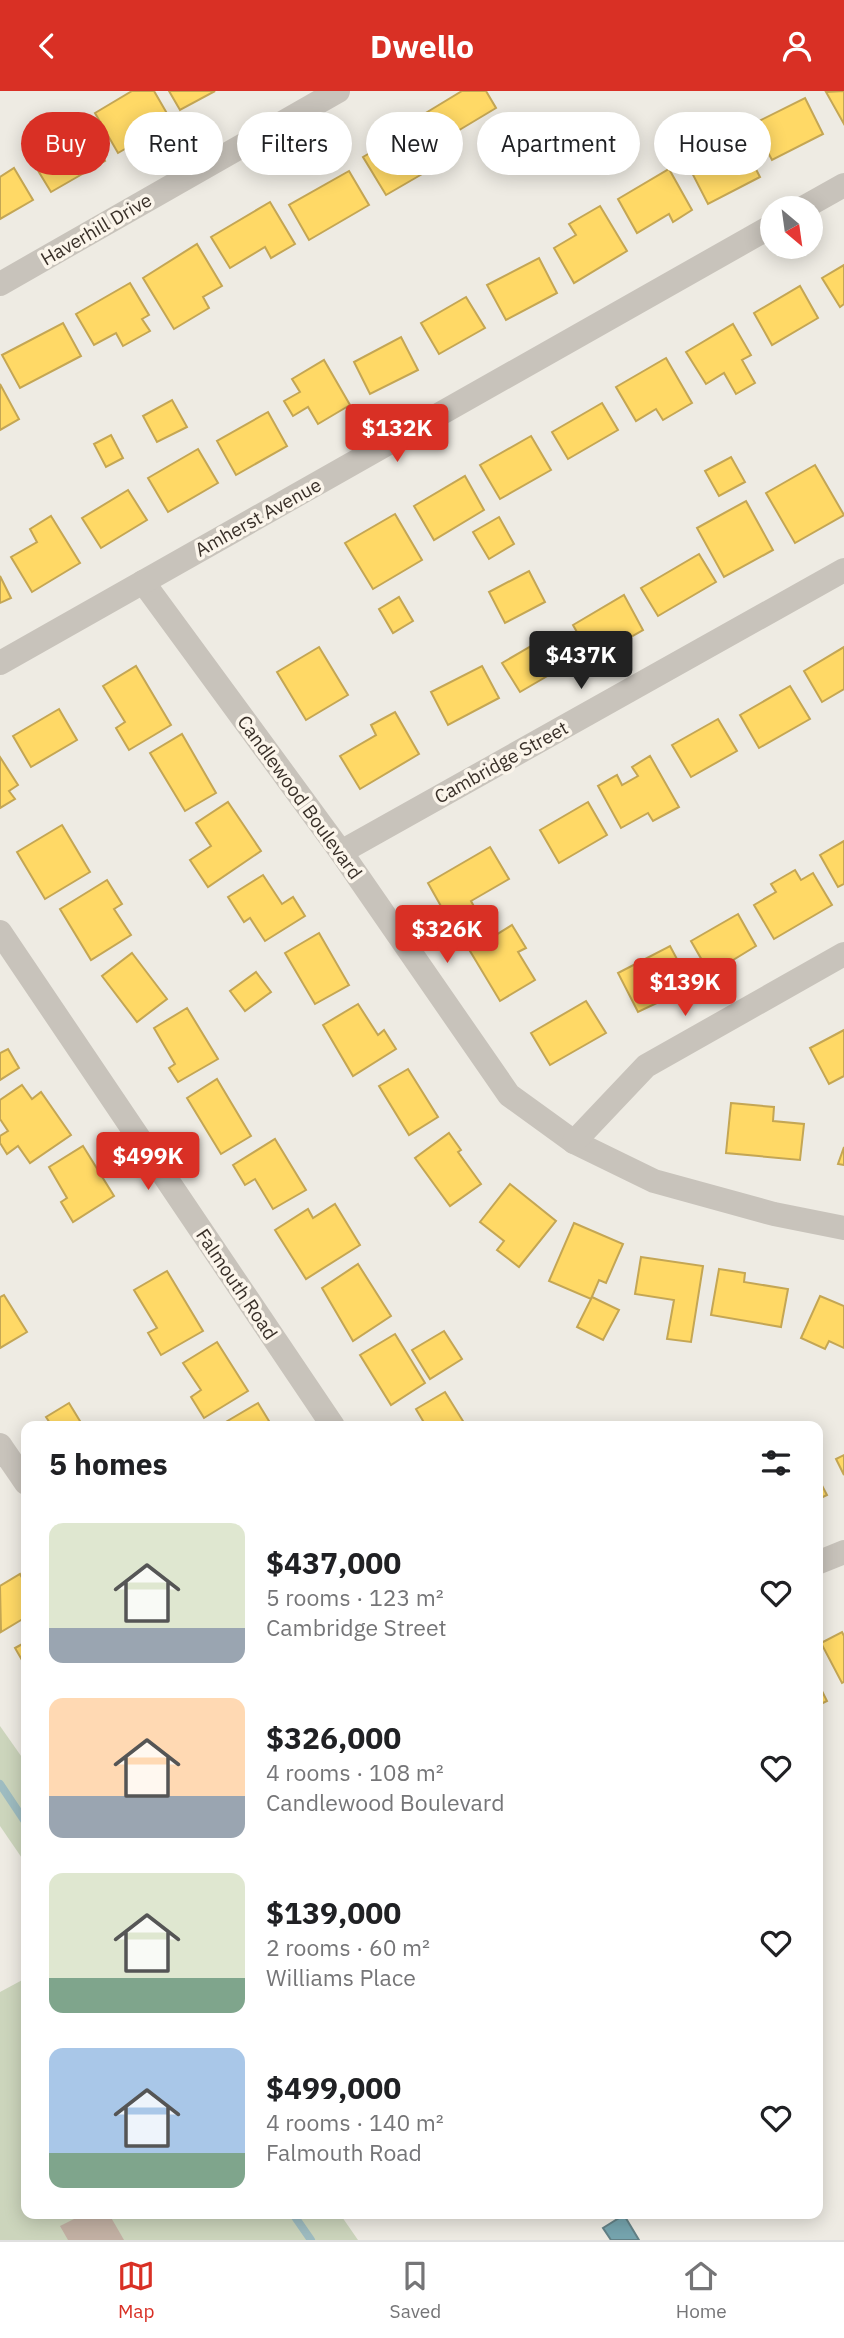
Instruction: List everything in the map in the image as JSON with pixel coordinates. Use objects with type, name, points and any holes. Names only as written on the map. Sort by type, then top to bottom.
[{"type":"street","name":"Haverhill Drive","points":[[0,284],[338,91]]},
{"type":"street","points":[[823,197],[844,185]]},
{"type":"street","name":"Amherst Avenue","points":[[0,663],[760,233]]},
{"type":"street","name":"Cambridge Street","points":[[341,852],[844,570]]},
{"type":"street","name":"Candlewood Boulevard","points":[[143,582],[341,852],[509,1094],[574,1142],[654,1181],[774,1214],[844,1228]]},
{"type":"street","name":"Falmouth Road","points":[[0,932],[330,1421]]},
{"type":"street","points":[[574,1142],[646,1066],[844,954]]},
{"type":"street","points":[[0,1445],[21,1476]]},
{"type":"street","points":[[823,1561],[844,1552]]},
{"type":"green space","points":[[0,1726],[21,1756],[21,1857],[0,1826]]},
{"type":"green space","points":[[21,1981],[21,2219],[343,2219],[358,2240],[0,2240],[0,1992]]},
{"type":"building: Homes","points":[[132,91],[154,91],[166,112],[124,112],[124,150],[118,153],[110,139],[110,112],[97,112]]},
{"type":"building: Homes","points":[[169,91],[215,91],[180,110]]},
{"type":"building: Homes","points":[[462,91],[486,91],[496,108],[489,112],[477,112],[477,119],[463,128],[463,112],[427,112]]},
{"type":"building: Homes","points":[[844,91],[844,124],[826,92]]},
{"type":"building: Homes","points":[[805,98],[823,134],[772,160],[771,115]]},
{"type":"building: Homes","points":[[14,168],[33,200],[0,219],[0,177]]},
{"type":"building: Homes","points":[[41,175],[81,175],[51,192]]},
{"type":"building: Homes","points":[[342,175],[351,175],[369,205],[309,240],[289,205]]},
{"type":"building: Homes","points":[[374,175],[420,175],[386,195]]},
{"type":"building: Homes","points":[[659,175],[672,175],[692,210],[673,222],[669,214],[637,233],[618,199]]},
{"type":"building: Homes","points":[[693,175],[759,175],[760,177],[708,204]]},
{"type":"building: Homes","points":[[270,202],[295,244],[271,258],[265,247],[230,268],[211,237]]},
{"type":"building: Homes","points":[[600,206],[627,251],[574,283],[554,248],[576,235],[569,224]]},
{"type":"building: Homes","points":[[197,244],[222,286],[203,297],[209,308],[174,329],[143,278]]},
{"type":"building: Homes","points":[[539,258],[557,293],[506,320],[487,285]]},
{"type":"building: Homes","points":[[844,265],[844,304],[840,307],[822,278]]},
{"type":"building: Homes","points":[[130,283],[149,315],[142,319],[150,331],[123,346],[116,333],[94,345],[76,314]]},
{"type":"building: Homes","points":[[800,286],[818,318],[772,345],[754,313]]},
{"type":"building: Homes","points":[[466,297],[485,328],[439,354],[421,323]]},
{"type":"building: Homes","points":[[63,323],[81,356],[20,388],[2,355]]},
{"type":"building: Homes","points":[[733,324],[751,355],[742,360],[755,383],[736,394],[724,373],[706,384],[686,352]]},
{"type":"building: Homes","points":[[401,337],[418,370],[370,394],[354,362]]},
{"type":"building: Homes","points":[[666,358],[692,403],[663,420],[656,409],[636,421],[616,387]]},
{"type":"building: Homes","points":[[324,360],[350,405],[318,424],[308,407],[293,416],[284,401],[300,392],[292,379]]},
{"type":"building: Homes","points":[[0,384],[19,419],[0,430]]},
{"type":"building: Homes","points":[[172,400],[187,427],[157,442],[143,416]]},
{"type":"building: Homes","points":[[602,403],[618,430],[568,459],[552,432]]},
{"type":"building: Homes","points":[[268,412],[287,446],[236,475],[217,441]]},
{"type":"building: Homes","points":[[111,435],[123,458],[106,467],[94,444]]},
{"type":"building: Homes","points":[[531,436],[551,470],[500,499],[480,465]]},
{"type":"building: Homes","points":[[198,449],[218,483],[168,512],[148,478]]},
{"type":"building: Homes","points":[[731,457],[745,482],[719,496],[705,471]]},
{"type":"building: Homes","points":[[815,465],[844,515],[795,543],[766,493]]},
{"type":"building: Homes","points":[[465,476],[484,510],[434,540],[414,506]]},
{"type":"building: Homes","points":[[128,490],[147,520],[101,548],[82,518]]},
{"type":"building: Homes","points":[[746,501],[773,550],[724,577],[697,528]]},
{"type":"building: Homes","points":[[395,514],[422,560],[373,589],[345,543]]},
{"type":"building: Homes","points":[[51,516],[80,563],[32,592],[11,557],[37,542],[30,529]]},
{"type":"building: Homes","points":[[499,517],[514,544],[489,559],[473,532]]},
{"type":"building: Homes","points":[[699,554],[716,582],[658,616],[641,588]]},
{"type":"building: Homes","points":[[529,571],[545,602],[505,623],[489,592]]},
{"type":"building: Homes","points":[[0,576],[11,598],[0,603]]},
{"type":"building: Homes","points":[[624,595],[643,630],[592,659],[573,625]]},
{"type":"building: Homes","points":[[399,597],[413,621],[393,633],[379,609]]},
{"type":"building: Homes","points":[[550,635],[568,664],[520,692],[502,663]]},
{"type":"building: Homes","points":[[319,647],[348,695],[306,720],[277,672]]},
{"type":"building: Homes","points":[[844,647],[844,689],[822,702],[804,671]]},
{"type":"building: Homes","points":[[136,666],[171,725],[129,750],[116,728],[125,722],[103,686]]},
{"type":"building: Homes","points":[[482,666],[499,698],[448,725],[431,692]]},
{"type":"building: Homes","points":[[790,686],[810,719],[759,748],[740,715]]},
{"type":"building: Homes","points":[[59,709],[77,740],[31,767],[13,736]]},
{"type":"building: Homes","points":[[395,712],[419,754],[360,789],[340,756],[376,735],[371,725]]},
{"type":"building: Homes","points":[[718,719],[737,751],[691,777],[672,745]]},
{"type":"building: Homes","points":[[182,734],[216,793],[185,811],[150,753]]},
{"type":"building: Homes","points":[[650,756],[679,807],[653,821],[648,813],[621,828],[598,786],[617,775],[622,785],[638,776],[632,767]]},
{"type":"building: Homes","points":[[0,757],[18,785],[9,791],[15,799],[0,808]]},
{"type":"building: Homes","points":[[228,802],[261,851],[208,887],[190,860],[211,846],[196,823]]},
{"type":"building: Homes","points":[[588,802],[607,835],[559,863],[540,830]]},
{"type":"building: Homes","points":[[62,825],[90,872],[45,899],[17,852]]},
{"type":"building: Homes","points":[[844,841],[844,884],[838,887],[820,855]]},
{"type":"building: Homes","points":[[490,847],[509,879],[471,901],[476,910],[451,924],[428,883]]},
{"type":"building: Homes","points":[[795,870],[801,880],[813,873],[832,905],[774,939],[754,905],[776,892],[771,884]]},
{"type":"building: Homes","points":[[263,875],[282,904],[293,897],[305,916],[265,941],[250,918],[244,922],[228,897]]},
{"type":"building: Homes","points":[[107,880],[122,904],[114,909],[131,935],[91,960],[60,909]]},
{"type":"building: Homes","points":[[738,914],[756,946],[710,974],[691,941]]},
{"type":"building: Homes","points":[[512,925],[526,948],[518,952],[535,980],[500,1001],[470,951]]},
{"type":"building: Homes","points":[[319,933],[349,985],[315,1004],[285,953]]},
{"type":"building: Homes","points":[[670,946],[686,976],[655,993],[659,1002],[638,1012],[618,973]]},
{"type":"building: Homes","points":[[132,953],[167,999],[137,1022],[102,976]]},
{"type":"building: Homes","points":[[256,972],[271,992],[245,1011],[230,991]]},
{"type":"building: Homes","points":[[586,1001],[606,1033],[550,1065],[531,1033]]},
{"type":"building: Homes","points":[[358,1004],[378,1035],[384,1030],[396,1049],[353,1076],[323,1025]]},
{"type":"building: Homes","points":[[187,1008],[218,1059],[178,1082],[169,1068],[175,1064],[154,1028]]},
{"type":"building: Homes","points":[[844,1030],[844,1076],[829,1084],[810,1048]]},
{"type":"building: Homes","points":[[8,1049],[19,1068],[0,1080],[0,1053]]},
{"type":"building: Homes","points":[[408,1069],[438,1117],[409,1135],[379,1086]]},
{"type":"building: Homes","points":[[217,1079],[251,1136],[221,1154],[187,1098]]},
{"type":"building: Homes","points":[[22,1085],[32,1099],[41,1092],[71,1135],[30,1163],[18,1146],[7,1154],[0,1143],[0,1136],[8,1131],[0,1119],[0,1100]]},
{"type":"building: Homes","points":[[731,1103],[774,1107],[773,1121],[804,1124],[800,1160],[726,1153]]},
{"type":"building: Homes","points":[[449,1133],[461,1150],[458,1152],[481,1184],[450,1206],[415,1158]]},
{"type":"building: Homes","points":[[275,1139],[306,1190],[273,1209],[255,1179],[245,1185],[233,1165]]},
{"type":"building: Homes","points":[[83,1146],[114,1196],[73,1222],[61,1202],[67,1198],[49,1167]]},
{"type":"building: Homes","points":[[844,1147],[844,1165],[838,1164]]},
{"type":"building: Homes","points":[[510,1184],[556,1221],[519,1267],[497,1250],[504,1241],[480,1222]]},
{"type":"building: Homes","points":[[335,1204],[360,1245],[306,1279],[275,1230],[308,1209],[313,1218]]},
{"type":"building: Homes","points":[[574,1223],[623,1244],[606,1283],[599,1280],[591,1299],[549,1281]]},
{"type":"building: Homes","points":[[641,1257],[703,1266],[691,1342],[667,1339],[674,1300],[635,1294]]},
{"type":"building: Homes","points":[[358,1264],[391,1316],[353,1341],[322,1288]]},
{"type":"building: Homes","points":[[719,1269],[745,1273],[744,1282],[788,1289],[781,1327],[711,1315]]},
{"type":"building: Homes","points":[[167,1271],[203,1331],[161,1355],[148,1333],[157,1328],[134,1290]]},
{"type":"building: Homes","points":[[4,1295],[27,1332],[0,1348],[0,1297]]},
{"type":"building: Homes","points":[[820,1296],[844,1306],[844,1348],[829,1341],[825,1349],[801,1338]]},
{"type":"building: Homes","points":[[592,1297],[619,1310],[603,1340],[577,1327]]},
{"type":"building: Homes","points":[[444,1331],[462,1359],[430,1379],[412,1350]]},
{"type":"building: Homes","points":[[395,1334],[425,1383],[391,1405],[360,1355]]},
{"type":"building: Homes","points":[[217,1342],[248,1391],[204,1418],[191,1397],[201,1390],[183,1363]]},
{"type":"building: Homes","points":[[445,1392],[463,1421],[423,1421],[416,1409]]},
{"type":"building: Homes","points":[[69,1403],[80,1421],[49,1421],[46,1417]]},
{"type":"building: Homes","points":[[258,1403],[269,1421],[227,1421]]},
{"type":"building: Homes","points":[[844,1455],[844,1475],[836,1459]]},
{"type":"building: Homes","points":[[21,1576],[21,1620],[1,1632],[0,1586]]},
{"type":"building: Homes","points":[[842,1632],[844,1636],[842,1683],[823,1647],[823,1642]]},
{"type":"building: Homes","points":[[21,1645],[21,1658],[15,1648]]},
{"type":"building: Public","points":[[618,2219],[626,2219],[639,2240],[611,2240],[603,2228]]},
{"type":"building: Other","points":[[74,2219],[112,2219],[124,2240],[68,2240],[60,2226]]},
{"type":"waterway","points":[[0,1784],[21,1816]]},
{"type":"waterway","points":[[296,2219],[311,2240]]}]
